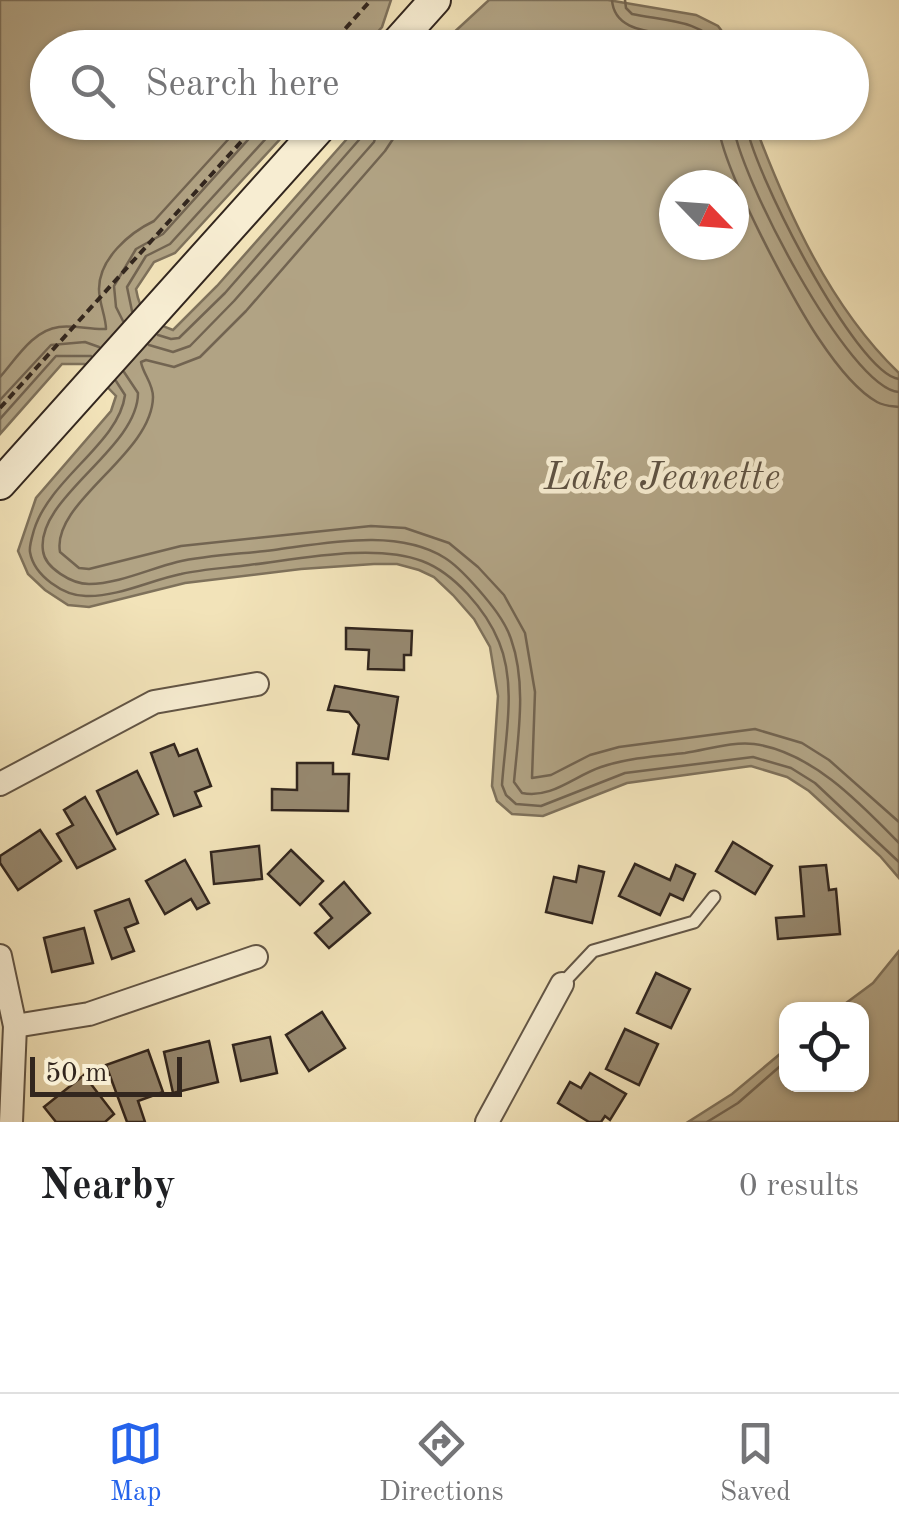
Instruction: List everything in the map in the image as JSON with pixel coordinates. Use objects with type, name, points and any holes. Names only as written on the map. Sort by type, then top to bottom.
[{"type":"main road","points":[[408,30],[435,0]]},
{"type":"main road","points":[[0,484],[308,140]]},
{"type":"street","points":[[0,784],[154,702],[258,684]]},
{"type":"street","points":[[0,956],[15,1026],[11,1122]]},
{"type":"street","points":[[15,1026],[89,1014],[256,957]]},
{"type":"street","points":[[487,1122],[562,984]]},
{"type":"lane","points":[[562,984],[592,951],[694,922],[714,898]]},
{"type":"path","points":[[344,30],[371,0]]},
{"type":"path","points":[[0,408],[244,140]]},
{"type":"water","name":"Lake Jeanette","points":[[0,0],[391,0],[379,30],[30,30],[30,140],[279,140],[175,253],[154,262],[136,289],[148,316],[173,330],[346,140],[761,140],[813,256],[852,318],[899,373],[899,878],[809,791],[787,777],[751,766],[627,783],[543,816],[512,814],[497,801],[492,786],[498,696],[490,647],[474,619],[453,595],[434,577],[419,570],[397,564],[301,569],[185,583],[89,607],[68,605],[28,574],[18,551],[36,498],[111,411],[116,396],[85,364],[62,364],[0,434]]},
{"type":"water","points":[[489,0],[608,0],[696,15],[721,30],[456,30]]},
{"type":"water","points":[[899,951],[899,1122],[688,1122],[732,1094],[779,1055],[779,1092],[869,1092],[869,1002],[847,1002],[873,983]]},
{"type":"building","points":[[346,628],[412,631],[411,655],[404,655],[404,670],[368,669],[369,650],[346,649]]},
{"type":"building","points":[[335,686],[398,697],[388,759],[353,754],[359,725],[349,712],[328,710]]},
{"type":"building","points":[[174,744],[179,756],[197,749],[211,786],[195,792],[201,806],[174,816],[151,753]]},
{"type":"building","points":[[297,763],[333,763],[333,774],[349,774],[348,811],[272,810],[272,789],[297,790]]},
{"type":"building","points":[[137,771],[158,814],[117,834],[97,791]]},
{"type":"building","points":[[85,797],[115,849],[77,868],[57,834],[73,825],[64,810]]},
{"type":"building","points":[[40,830],[61,861],[18,890],[0,863],[0,856]]},
{"type":"building","points":[[733,842],[772,866],[755,894],[716,871]]},
{"type":"building","points":[[259,846],[262,879],[214,884],[211,852]]},
{"type":"building","points":[[291,850],[323,881],[300,905],[268,874]]},
{"type":"building","points":[[185,860],[209,903],[197,909],[191,899],[165,914],[146,881]]},
{"type":"building","points":[[635,864],[670,880],[676,865],[695,874],[683,900],[670,894],[660,915],[619,896]]},
{"type":"building","points":[[826,865],[829,890],[836,889],[840,934],[778,939],[776,918],[804,916],[800,867]]},
{"type":"building","points":[[579,866],[604,872],[592,923],[546,912],[554,877],[576,882]]},
{"type":"building","points":[[344,882],[370,913],[329,948],[315,933],[332,918],[320,904]]},
{"type":"building","points":[[129,899],[138,923],[125,928],[134,951],[112,959],[95,911]]},
{"type":"building","points":[[84,928],[93,963],[52,972],[44,938]]},
{"type":"building","points":[[656,973],[690,989],[671,1028],[637,1013]]},
{"type":"building","points":[[322,1012],[345,1048],[309,1071],[286,1035]]},
{"type":"building","points":[[625,1029],[658,1044],[639,1085],[606,1069]]},
{"type":"building","points":[[270,1037],[277,1073],[241,1081],[233,1045]]},
{"type":"building","points":[[209,1041],[218,1082],[173,1093],[164,1052]]},
{"type":"building","points":[[148,1050],[163,1092],[138,1101],[145,1122],[127,1122],[106,1065]]},
{"type":"building","points":[[590,1073],[626,1094],[610,1120],[605,1116],[601,1122],[589,1122],[558,1103],[570,1082],[581,1088]]},
{"type":"building","points":[[84,1075],[114,1114],[105,1122],[56,1122],[44,1107]]}]
